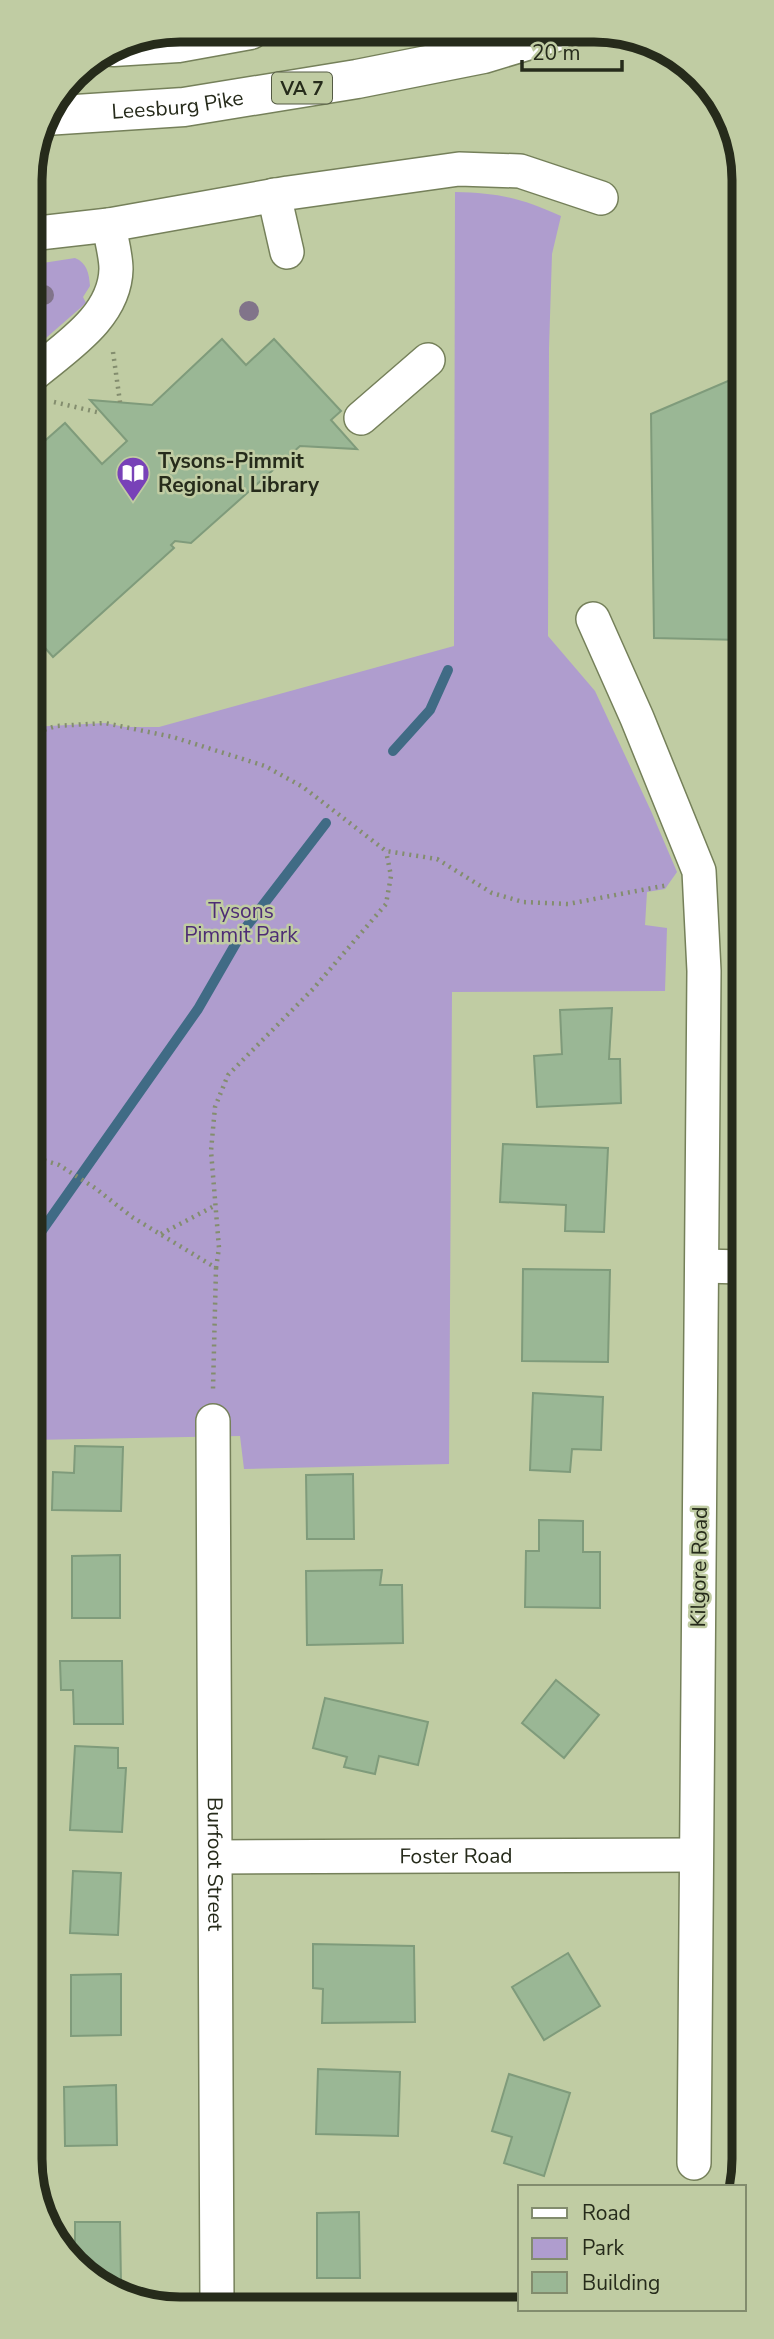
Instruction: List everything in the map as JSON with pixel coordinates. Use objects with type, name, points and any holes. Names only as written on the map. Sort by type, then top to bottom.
[{"type":"main road","points":[[156,44],[184,42]]},
{"type":"main road","name":"Leesburg Pike","points":[[58,115],[184,107],[483,54],[522,42]]},
{"type":"street","points":[[42,233],[109,225],[274,195],[459,169],[520,171],[601,198]]},
{"type":"street","points":[[274,195],[287,252]]},
{"type":"street","points":[[42,367],[97,319],[111,296],[116,268],[109,225]]},
{"type":"street","points":[[361,418],[428,360]]},
{"type":"street","name":"Kilgore Road","points":[[593,619],[637,718],[699,871],[704,971],[694,2162]]},
{"type":"street","points":[[702,1266],[732,1267]]},
{"type":"street","name":"Burfoot Street","points":[[213,1421],[218,2297]]},
{"type":"street","name":"Foster Road","points":[[216,1857],[696,1855]]},
{"type":"path","points":[[113,351],[120,402]]},
{"type":"path","points":[[54,402],[101,413]]},
{"type":"path","points":[[42,730],[56,726],[105,723],[173,737],[265,766],[303,787],[386,851],[437,859],[492,893],[523,902],[568,904],[667,886],[699,871]]},
{"type":"path","points":[[213,1421],[216,1268],[219,1248],[211,1151],[215,1107],[228,1075],[313,989],[386,904],[391,876],[386,851]]},
{"type":"path","points":[[42,1160],[59,1165],[95,1188],[132,1217],[216,1268]]},
{"type":"path","points":[[161,1234],[216,1205]]},
{"type":"green space","name":"Tysons Pimmit Park","points":[[455,192],[510,198],[561,216],[552,254],[549,348],[548,636],[595,691],[677,872],[665,889],[647,892],[645,925],[667,928],[665,991],[452,992],[449,1464],[244,1469],[240,1436],[42,1440],[42,726],[105,723],[125,727],[159,727],[454,646]]},
{"type":"green space","points":[[75,258],[85,266],[90,286],[83,297],[86,303],[42,342],[42,263]]},
{"type":"building","name":"Tysons-Pimmit Regional Library","points":[[222,339],[246,365],[274,339],[341,411],[331,420],[357,449],[300,446],[191,543],[175,541],[171,545],[174,548],[53,657],[42,644],[42,443],[65,423],[102,464],[127,441],[90,400],[152,405]]},
{"type":"building","points":[[732,379],[732,640],[654,638],[651,414]]},
{"type":"building","points":[[612,1008],[609,1059],[620,1059],[621,1103],[537,1107],[534,1056],[562,1054],[560,1010]]},
{"type":"building","points":[[503,1144],[608,1148],[604,1232],[565,1231],[566,1205],[500,1202]]},
{"type":"building","points":[[523,1269],[610,1270],[608,1362],[522,1361]]},
{"type":"building","points":[[533,1393],[603,1397],[601,1450],[572,1449],[570,1472],[530,1470]]},
{"type":"building","points":[[75,1446],[123,1447],[121,1511],[52,1510],[53,1472],[74,1473]]},
{"type":"building","points":[[353,1474],[354,1539],[307,1539],[306,1475]]},
{"type":"building","points":[[539,1520],[583,1521],[583,1552],[600,1552],[600,1608],[525,1607],[526,1551],[539,1551]]},
{"type":"building","points":[[120,1555],[120,1618],[72,1618],[72,1556]]},
{"type":"building","points":[[382,1570],[380,1585],[402,1585],[403,1643],[307,1645],[306,1571]]},
{"type":"building","points":[[60,1661],[122,1661],[123,1724],[74,1724],[73,1690],[61,1690]]},
{"type":"building","points":[[556,1680],[599,1715],[564,1758],[522,1723]]},
{"type":"building","points":[[325,1698],[428,1722],[418,1765],[379,1756],[375,1774],[344,1767],[347,1757],[313,1748]]},
{"type":"building","points":[[75,1746],[118,1748],[118,1768],[126,1768],[122,1832],[70,1830]]},
{"type":"building","points":[[73,1871],[121,1873],[118,1935],[70,1933]]},
{"type":"building","points":[[313,1944],[414,1946],[415,2022],[322,2023],[323,1989],[313,1988]]},
{"type":"building","points":[[568,1953],[600,2006],[544,2040],[512,1987]]},
{"type":"building","points":[[121,1974],[121,2035],[71,2036],[71,1975]]},
{"type":"building","points":[[318,2069],[400,2072],[398,2136],[316,2134]]},
{"type":"building","points":[[509,2074],[570,2093],[544,2176],[504,2163],[512,2137],[492,2131]]},
{"type":"building","points":[[116,2085],[117,2145],[65,2146],[64,2087]]},
{"type":"building","points":[[359,2212],[360,2278],[317,2278],[317,2213]]},
{"type":"building","points":[[75,2222],[120,2222],[121,2283],[96,2268],[75,2248]]},
{"type":"waterway","points":[[393,751],[430,710],[448,670]]},
{"type":"waterway","points":[[42,1230],[198,1009],[243,931],[326,823]]},
{"type":"place","name":"Tysons-Pimmit Regional Library","points":[[133,503]]}]
